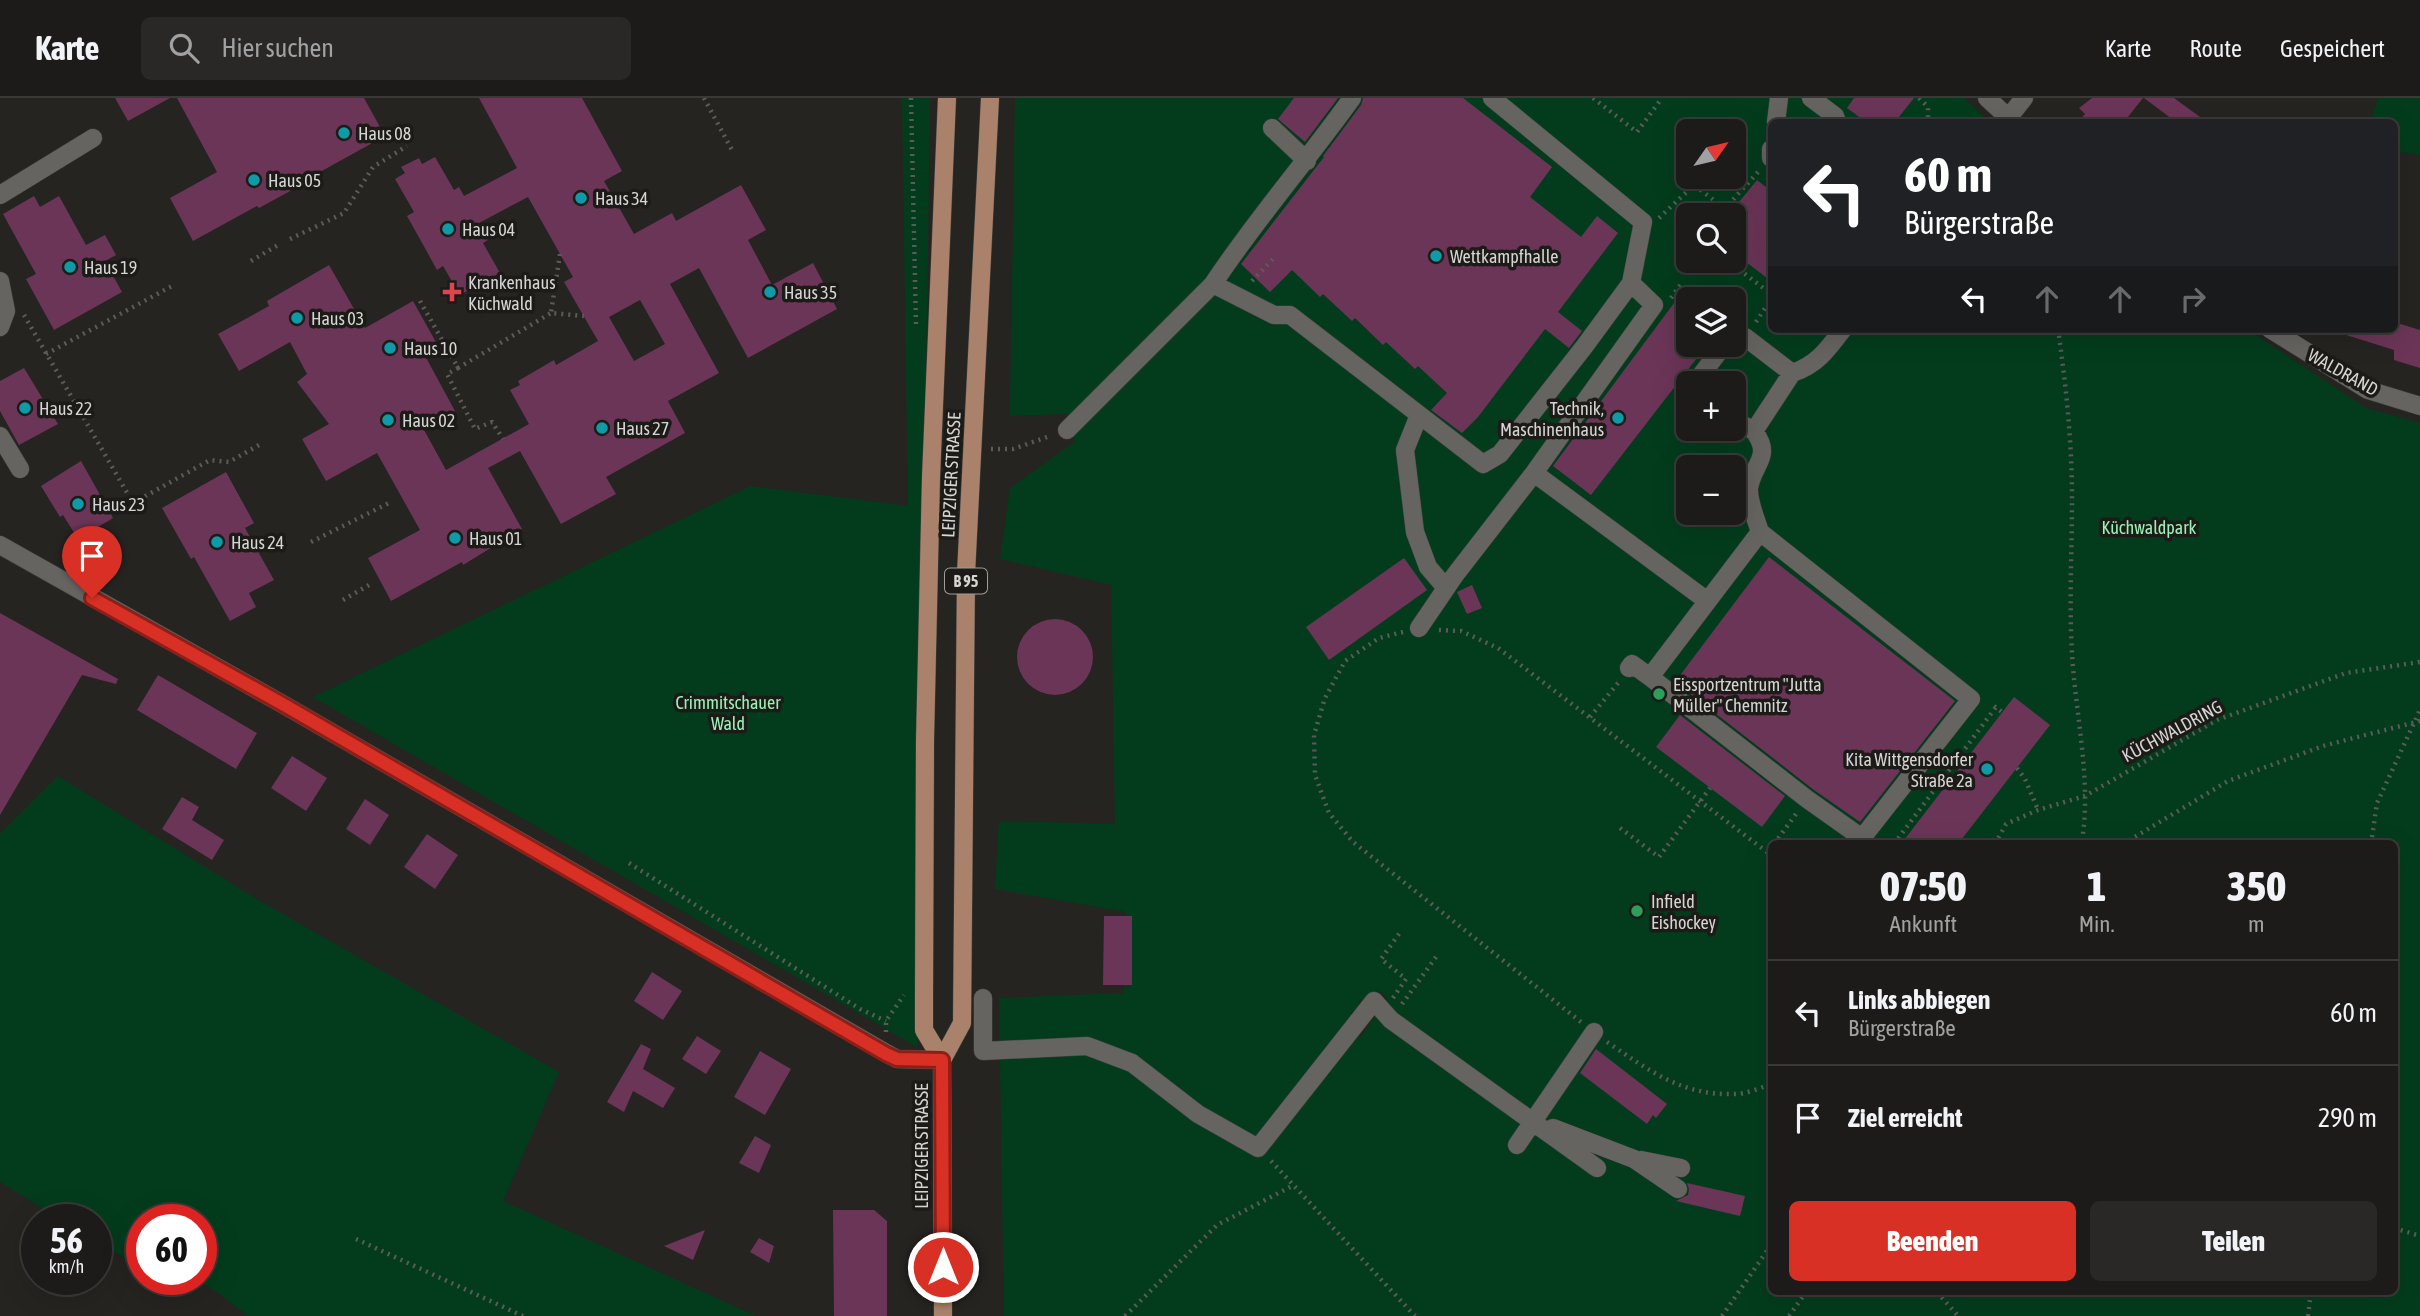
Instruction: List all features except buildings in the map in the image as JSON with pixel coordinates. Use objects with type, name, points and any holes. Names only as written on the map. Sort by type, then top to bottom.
[{"type":"main road","name":"LEIPZIGER STRASSE","points":[[942,1060],[924,1030],[925,741],[931,477],[947,98]]},
{"type":"main road","name":"LEIPZIGER STRASSE","points":[[943,1316],[942,1060],[962,1023],[966,574],[990,98]]},
{"type":"street","points":[[1067,430],[1213,284],[1237,247],[1307,161],[1352,98]]},
{"type":"street","points":[[1213,284],[1274,315],[1290,316],[1483,464],[1500,454],[1630,283],[1643,222],[1492,98]]},
{"type":"street","points":[[1776,119],[1779,98]]},
{"type":"street","points":[[1811,98],[1836,119]]},
{"type":"street","points":[[1987,98],[2007,119]]},
{"type":"street","points":[[2010,119],[2024,98]]},
{"type":"street","points":[[1272,128],[1307,161]]},
{"type":"street","points":[[0,195],[93,138]]},
{"type":"street","points":[[0,281],[3,319]]},
{"type":"street","points":[[1419,628],[1612,366],[1654,304],[1630,283]]},
{"type":"street","points":[[1754,431],[1792,373],[1807,368],[1820,359],[1840,333]]},
{"type":"street","name":"WALDRAND","points":[[2276,333],[2368,390],[2420,406]]},
{"type":"street","points":[[1746,340],[1792,373]]},
{"type":"street","points":[[1582,344],[1612,366]]},
{"type":"street","points":[[1704,371],[1715,357]]},
{"type":"street","points":[[1419,415],[1405,450],[1415,533],[1428,567],[1446,589]]},
{"type":"street","points":[[1629,668],[1632,664],[1650,677],[1807,799],[1862,838],[1971,699],[1759,532],[1749,489],[1764,451],[1754,431],[1746,427]]},
{"type":"street","points":[[0,436],[20,469]]},
{"type":"street","points":[[1534,473],[1706,600]]},
{"type":"street","points":[[1650,677],[1759,532]]},
{"type":"street","points":[[0,545],[286,706],[886,1054],[897,1059],[942,1060]]},
{"type":"street","points":[[984,998],[983,1051],[1087,1046],[1132,1063],[1198,1114],[1258,1148],[1374,1001],[1391,1020],[1597,1168]]},
{"type":"street","points":[[1517,1145],[1594,1032]]},
{"type":"street","points":[[1533,1121],[1634,1159],[1681,1168]]},
{"type":"street","points":[[1634,1159],[1678,1189]]},
{"type":"path","points":[[704,98],[732,150]]},
{"type":"path","points":[[1593,98],[1637,132],[1662,98]]},
{"type":"path","points":[[1919,98],[1928,107],[1928,119]]},
{"type":"path","points":[[290,239],[344,213],[373,167],[407,146]]},
{"type":"path","points":[[1729,203],[1768,161]]},
{"type":"path","points":[[1643,222],[1658,219],[1694,185],[1717,203]]},
{"type":"path","points":[[251,261],[278,245]]},
{"type":"path","points":[[551,313],[560,254]]},
{"type":"path","points":[[1252,281],[1273,259]]},
{"type":"path","points":[[1742,273],[1768,294]]},
{"type":"path","points":[[46,354],[172,286]]},
{"type":"path","points":[[1669,300],[1676,291]]},
{"type":"path","points":[[420,301],[458,368]]},
{"type":"path","points":[[1746,330],[1768,308]]},
{"type":"path","points":[[503,439],[492,422],[475,429],[447,374],[551,313],[584,317]]},
{"type":"path","points":[[3,319],[23,314],[132,503],[210,460],[229,462],[259,445]]},
{"type":"path","points":[[2060,333],[2068,401],[2072,496],[2072,652],[2085,796],[2082,840]]},
{"type":"path","points":[[989,449],[1013,449],[1067,430]]},
{"type":"path","points":[[312,542],[388,503]]},
{"type":"path","points":[[343,600],[369,585]]},
{"type":"path","points":[[1768,847],[1701,802],[1498,648],[1461,631],[1419,628],[1379,638],[1345,661],[1325,698],[1314,735],[1315,775],[1329,813],[1353,842],[1594,1032],[1662,1080],[1698,1092],[1737,1095],[1768,1085]]},
{"type":"path","name":"KÜCHWALDRING","points":[[1997,840],[2006,824],[2038,810],[2085,796],[2217,720],[2346,673],[2420,662]]},
{"type":"path","points":[[1590,718],[1611,692]]},
{"type":"path","points":[[1897,840],[1996,707]]},
{"type":"path","points":[[2372,840],[2377,803],[2420,710]]},
{"type":"path","points":[[2130,840],[2228,781],[2323,746],[2420,721]]},
{"type":"path","points":[[2017,768],[2025,779],[2038,810]]},
{"type":"path","points":[[1620,828],[1659,857],[1710,788]]},
{"type":"path","points":[[1778,840],[1786,829]]},
{"type":"path","points":[[629,863],[860,1009],[886,1021]]},
{"type":"path","points":[[1384,1011],[1406,979],[1381,959],[1401,930]]},
{"type":"path","points":[[1408,995],[1436,957]]},
{"type":"path","points":[[886,1054],[886,1021],[904,997]]},
{"type":"path","points":[[1258,1148],[1415,1316]]},
{"type":"path","points":[[1125,1316],[1217,1225],[1294,1185]]},
{"type":"path","points":[[2398,1229],[2420,1236]]},
{"type":"path","points":[[356,1239],[523,1316]]},
{"type":"path","points":[[1722,1316],[1768,1249]]},
{"type":"path","points":[[1789,1316],[1804,1295]]},
{"type":"path","points":[[1940,1295],[1958,1316]]},
{"type":"path","points":[[2308,1316],[2311,1295]]},
{"type":"green space","name":"Crimmitschauer Wald","points":[[902,98],[930,98],[917,1047],[313,697],[751,486],[908,506]]},
{"type":"green space","name":"Küchwaldpark","points":[[1015,98],[1964,98],[1984,117],[1982,119],[1768,119],[1768,333],[2253,333],[2366,408],[2420,423],[2420,1316],[1004,1316],[999,998],[1124,993],[1126,912],[995,889],[999,821],[1115,824],[1111,585],[1000,559],[1010,488],[1076,441],[1067,430],[1070,414],[1010,416]],"holes":[[[1377,990],[1388,998],[1360,1038],[1359,999],[1366,1004]]]},
{"type":"green space","points":[[2378,98],[2420,98],[2420,155],[2398,152],[2398,119],[2371,119]]},
{"type":"green space","points":[[58,776],[255,898],[559,1072],[503,1201],[756,1316],[248,1316],[217,1292],[217,1204],[126,1204],[126,1259],[112,1250],[112,1204],[36,1204],[0,1182],[0,834]]},
{"type":"place","name":"Haus 08","points":[[344,133]]},
{"type":"place","name":"Haus 05","points":[[254,180]]},
{"type":"place","name":"Haus 34","points":[[581,198]]},
{"type":"place","name":"Haus 04","points":[[448,229]]},
{"type":"place","name":"Wettkampfhalle","points":[[1436,256]]},
{"type":"place","name":"Haus 19","points":[[70,267]]},
{"type":"place","name":"Krankenhaus Küchwald","points":[[452,292]]},
{"type":"place","name":"Haus 35","points":[[770,292]]},
{"type":"place","name":"Haus 03","points":[[297,318]]},
{"type":"place","name":"Haus 10","points":[[390,348]]},
{"type":"place","name":"Haus 22","points":[[25,408]]},
{"type":"place","name":"Technik, Maschinenhaus","points":[[1618,418]]},
{"type":"place","name":"Haus 02","points":[[388,420]]},
{"type":"place","name":"Haus 27","points":[[602,428]]},
{"type":"place","name":"Haus 23","points":[[78,504]]},
{"type":"place","name":"Haus 01","points":[[455,538]]},
{"type":"place","name":"Haus 24","points":[[217,542]]},
{"type":"place","name":"Eissportzentrum \"Jutta Müller\" Chemnitz","points":[[1659,694]]},
{"type":"place","name":"Kita Wittgensdorfer Straße 2a","points":[[1987,769]]},
{"type":"place","name":"Infield Eishockey","points":[[1637,911]]},
{"type":"route","points":[[92,598],[286,706],[886,1054],[897,1059],[942,1060],[943,1267]]}]
